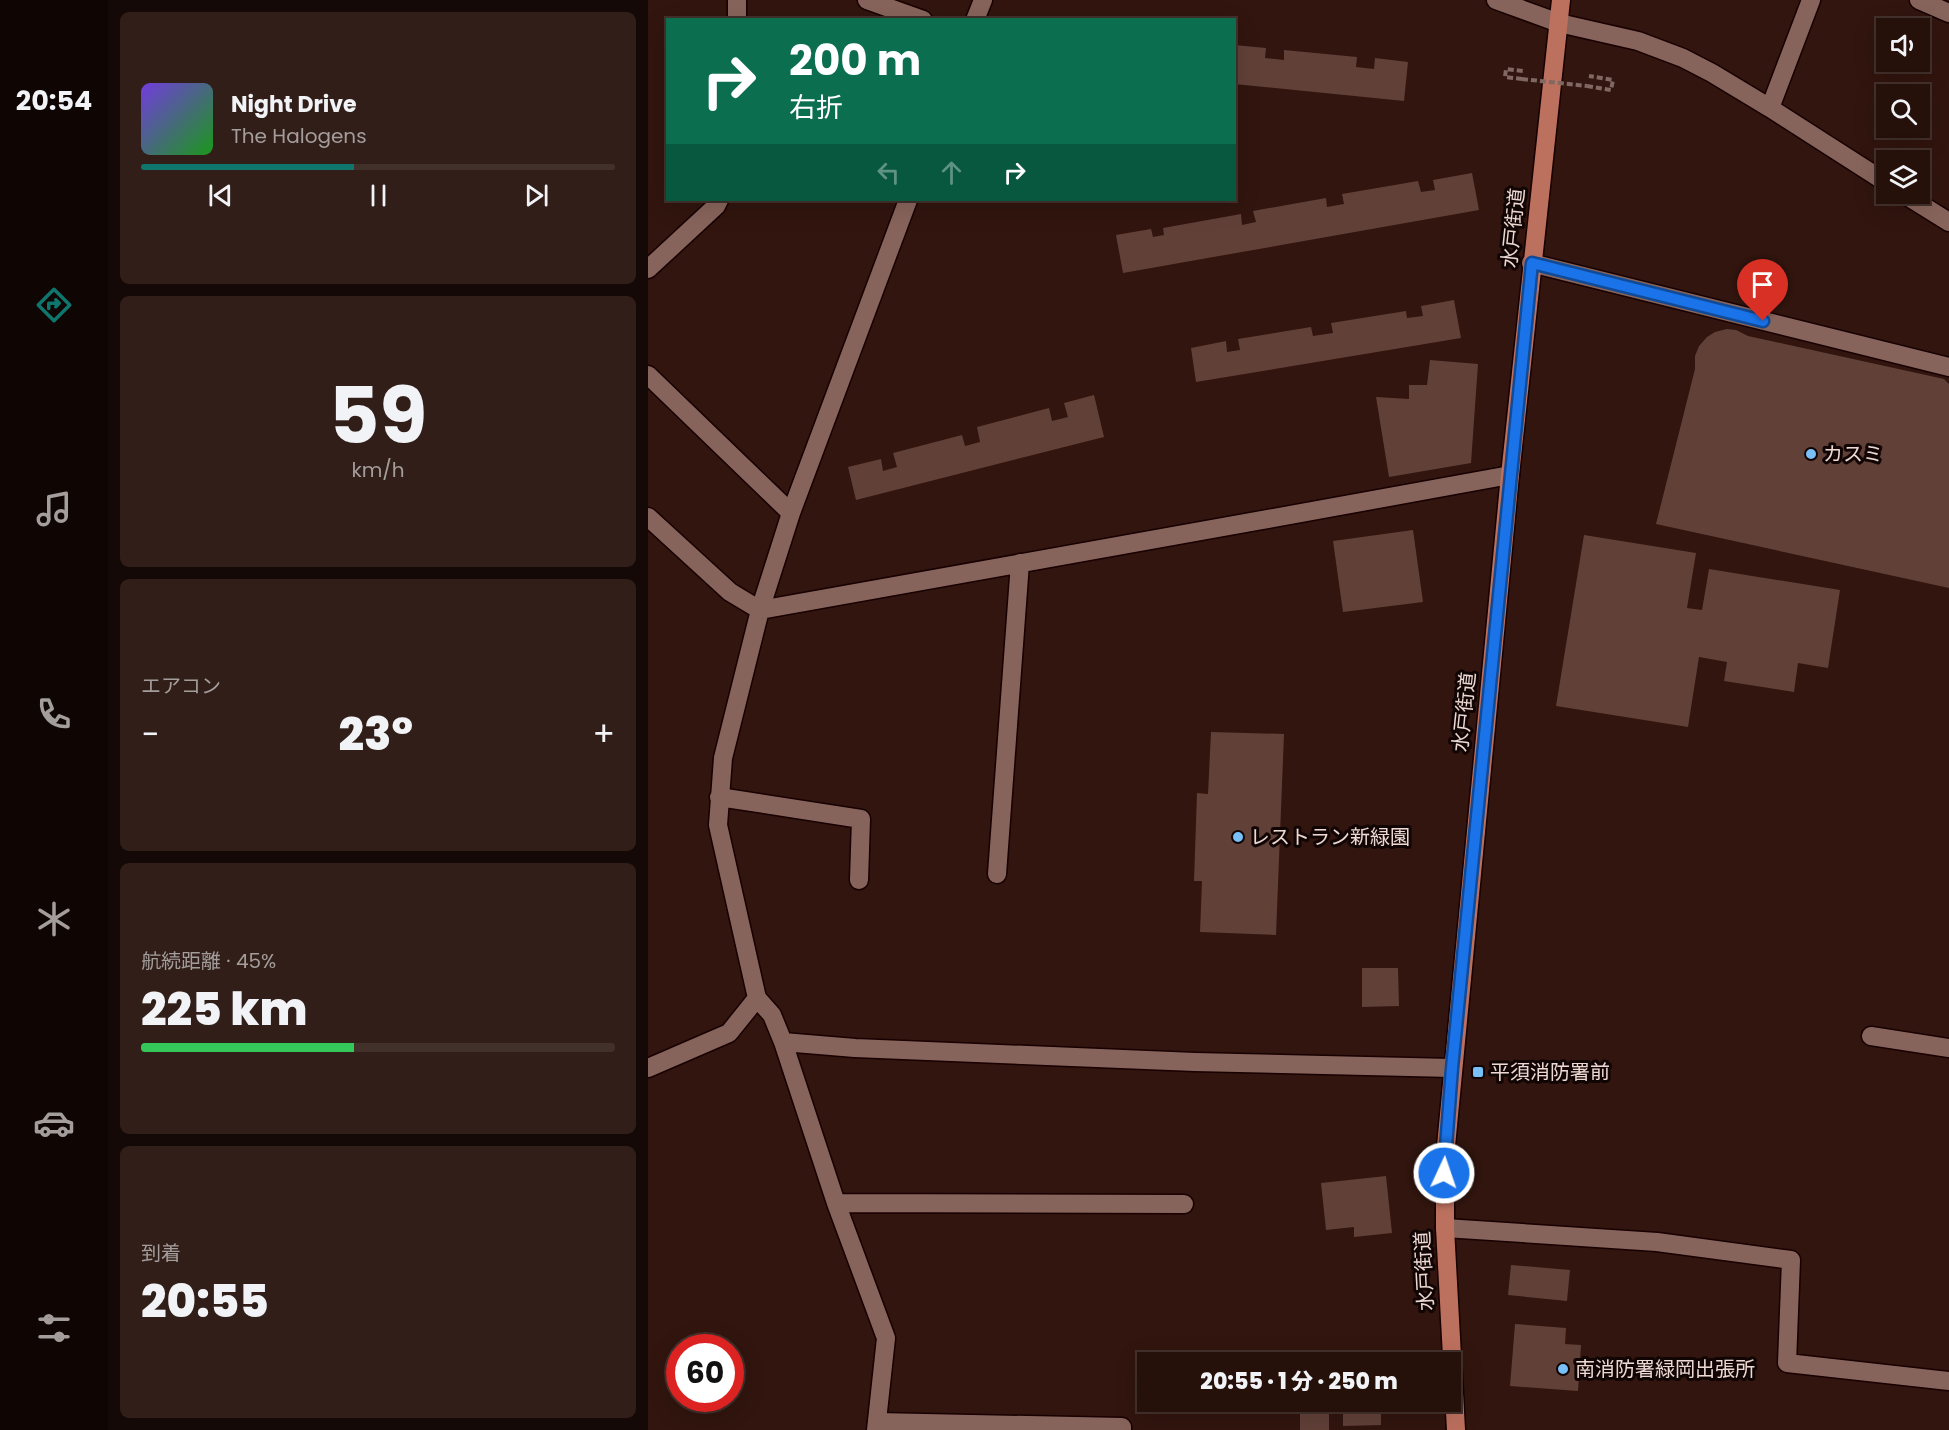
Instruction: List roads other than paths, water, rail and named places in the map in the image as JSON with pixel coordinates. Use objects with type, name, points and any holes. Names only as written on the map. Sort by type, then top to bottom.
[{"type":"main road","name":"水戸街道","points":[[1456,1430],[1444,1228],[1445,1157],[1510,475],[1561,0]]},
{"type":"street","points":[[737,0],[737,18]]},
{"type":"street","points":[[867,0],[917,18]]},
{"type":"street","points":[[976,18],[983,0]]},
{"type":"street","points":[[1496,0],[1559,24],[1657,47],[1712,73],[1876,176]]},
{"type":"street","points":[[1770,108],[1811,0]]},
{"type":"street","points":[[1919,0],[1949,13]]},
{"type":"street","points":[[648,268],[716,206],[718,201]]},
{"type":"street","points":[[908,201],[791,513],[760,610],[723,758],[718,825],[757,998],[772,1015],[783,1042],[836,1203],[886,1338],[876,1426],[1122,1427],[1122,1430]]},
{"type":"street","points":[[1920,204],[1949,222]]},
{"type":"street","points":[[1532,263],[1949,367]]},
{"type":"street","points":[[648,375],[791,513]]},
{"type":"street","points":[[648,517],[730,592],[760,610],[1510,475]]},
{"type":"street","points":[[997,874],[1020,563]]},
{"type":"street","points":[[719,797],[861,819],[858,880]]},
{"type":"street","points":[[648,1068],[729,1033],[757,998]]},
{"type":"street","points":[[1871,1036],[1949,1048]]},
{"type":"street","points":[[783,1042],[855,1048],[1148,1060],[1452,1068]]},
{"type":"street","points":[[836,1203],[1184,1203]]},
{"type":"street","points":[[1444,1228],[1657,1242],[1791,1260],[1786,1363],[1949,1381]]},
{"type":"place","name":"カスミ","points":[[1811,454]]},
{"type":"place","name":"レストラン新緑園","points":[[1238,837]]},
{"type":"place","name":"平須消防署前","points":[[1478,1072]]},
{"type":"place","name":"南消防署緑岡出張所","points":[[1563,1369]]}]
